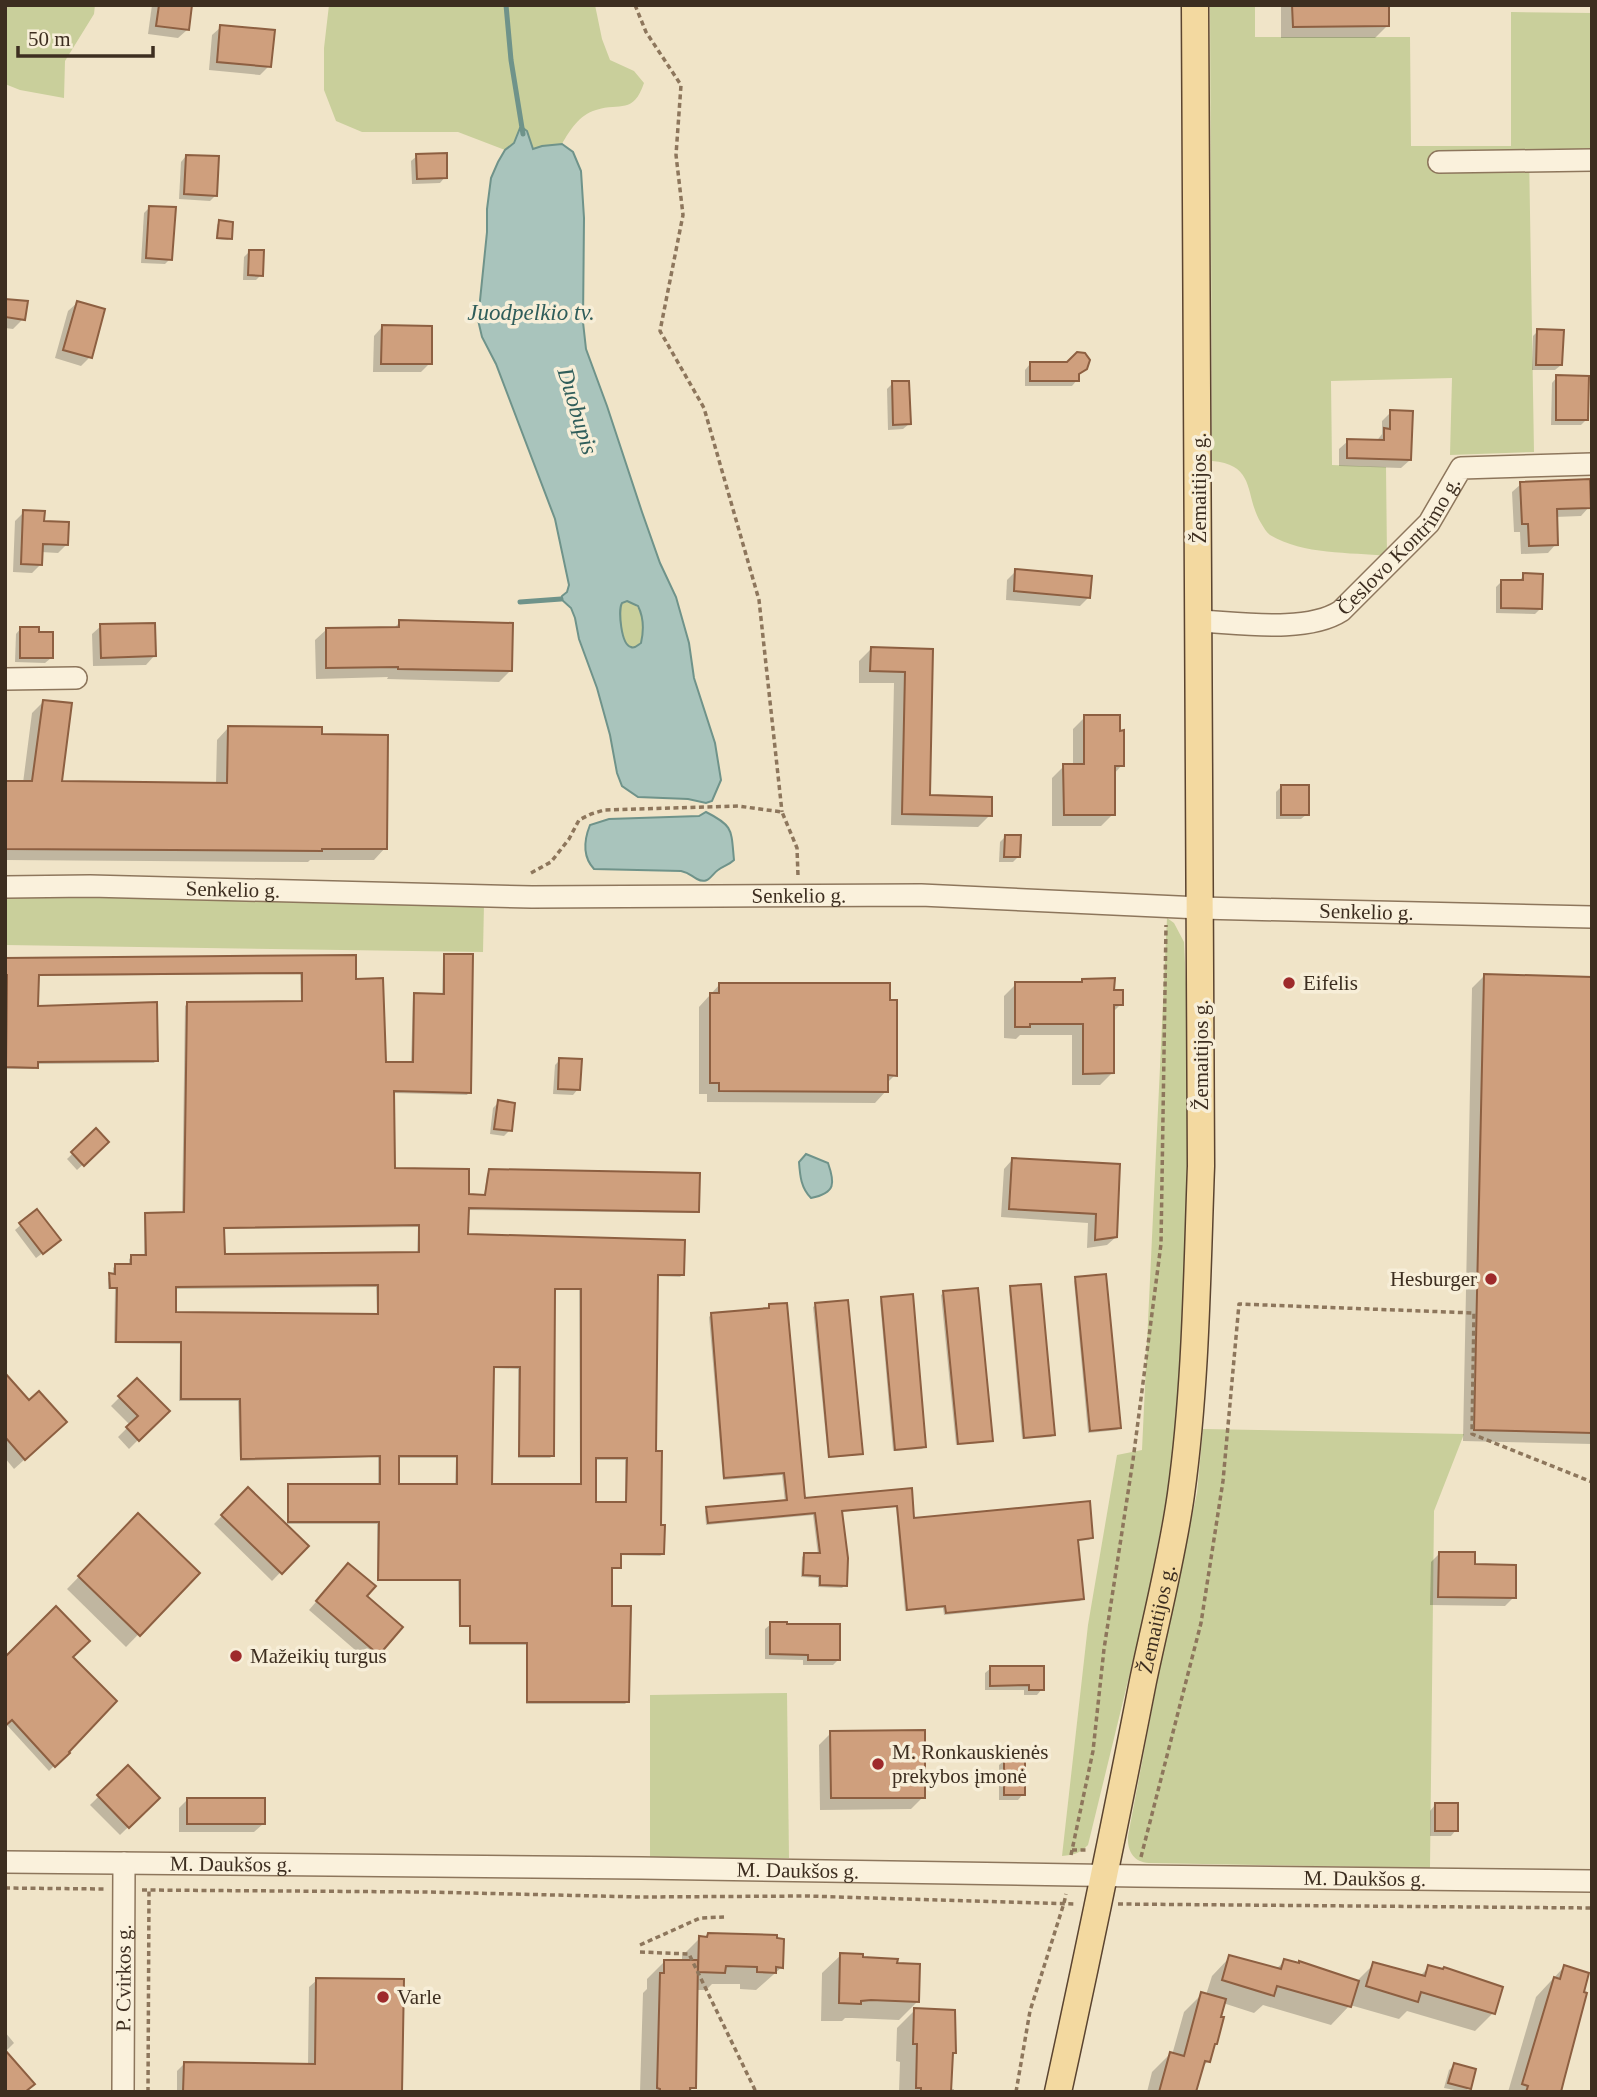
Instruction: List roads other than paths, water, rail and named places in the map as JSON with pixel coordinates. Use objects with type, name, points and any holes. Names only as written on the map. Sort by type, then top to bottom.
[{"type":"main road","name":"Žemaitijos g.","points":[[1058,2092],[1169,1567],[1181,1493],[1191,1398],[1201,1166],[1195,5]]},
{"type":"street","points":[[1439,162],[1592,160]]},
{"type":"street","name":"Česlovo Kontrimo g.","points":[[1200,621],[1300,624],[1329,619],[1341,611],[1430,523],[1461,468],[1592,464]]},
{"type":"street","points":[[5,680],[76,678]]},
{"type":"street","name":"Senkelio g.","points":[[5,887],[90,886],[520,897],[921,895],[1200,908],[1592,917]]},
{"type":"street","name":"M. Daukšos g.","points":[[5,1862],[1592,1881]]},
{"type":"street","name":"P. Cvirkos g.","points":[[123,2092],[124,1863]]},
{"type":"water","name":"Juodpelkio tv.","points":[[520,128],[523,128],[527,131],[533,149],[562,144],[573,152],[581,171],[584,218],[583,322],[586,349],[660,563],[676,597],[689,643],[694,678],[715,743],[721,780],[712,801],[706,803],[688,799],[638,797],[622,786],[597,688],[579,639],[575,618],[571,608],[561,599],[569,585],[555,519],[496,364],[482,337],[478,320],[491,178],[505,150],[514,143]],"holes":[[[627,601],[638,606],[643,633],[641,643],[632,647],[628,645],[623,634],[621,607],[622,603]]]},
{"type":"water","points":[[706,812],[722,821],[729,830],[734,860],[707,880],[701,881],[681,871],[594,869],[587,859],[585,842],[590,825],[609,819],[699,816]]},
{"type":"water","points":[[806,1154],[828,1163],[832,1176],[829,1190],[811,1198],[803,1186],[800,1172],[799,1162]]},
{"type":"waterway","name":"Duobupis","points":[[506,5],[511,60],[523,134]]},
{"type":"waterway","points":[[520,602],[561,599]]},
{"type":"place","name":"Eifelis","points":[[1289,983]]},
{"type":"place","name":"Hesburger","points":[[1491,1279]]},
{"type":"place","name":"Mažeikių turgus","points":[[236,1656]]},
{"type":"place","name":"M. Ronkauskienės prekybos įmonė","points":[[878,1764]]},
{"type":"place","name":"Varle","points":[[383,1997]]}]
